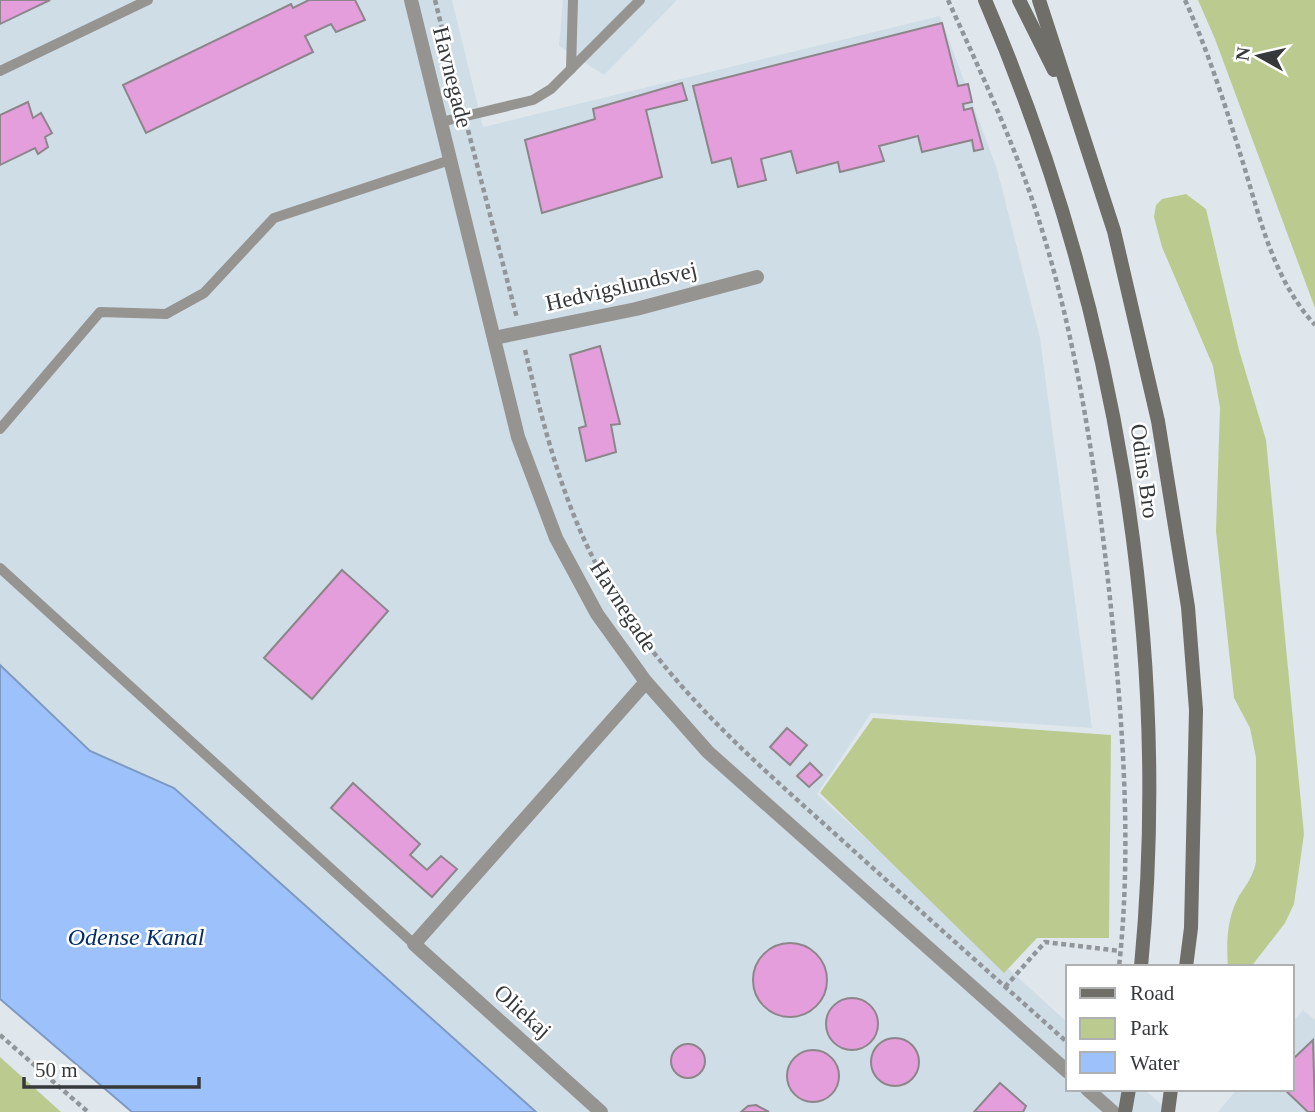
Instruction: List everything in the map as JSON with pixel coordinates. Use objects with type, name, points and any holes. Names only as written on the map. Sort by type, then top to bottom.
[{"type":"main road","name":"Odins Bro","points":[[985,0],[1023,88],[1071,234],[1116,424],[1141,615],[1149,716],[1147,878],[1141,965]]},
{"type":"main road","points":[[1018,0],[1074,109]]},
{"type":"main road","name":"Odins Bro","points":[[1039,0],[1114,231],[1155,407],[1188,607],[1196,710],[1191,928],[1186,965]]},
{"type":"main road","points":[[1125,1112],[1129,1091]]},
{"type":"street","name":"Havnegade","points":[[411,0],[518,437],[556,538],[597,614],[646,682],[708,752],[1066,1070]]},
{"type":"street","name":"Hedvigslundsvej","points":[[495,338],[636,309],[757,277]]},
{"type":"street","points":[[414,944],[646,682]]},
{"type":"street","name":"Oliekaj","points":[[414,944],[601,1112]]},
{"type":"street","points":[[1089,1091],[1113,1112]]},
{"type":"lane","points":[[0,71],[148,0]]},
{"type":"lane","points":[[570,69],[573,0]]},
{"type":"lane","points":[[441,122],[533,100],[570,69],[640,0]]},
{"type":"lane","points":[[0,429],[100,312],[166,314],[204,293],[274,218],[450,160]]},
{"type":"lane","points":[[0,568],[414,944]]},
{"type":"path","points":[[435,0],[552,458],[602,576],[664,668],[734,744],[1066,1041]]},
{"type":"path","points":[[948,0],[992,96],[1042,230],[1076,374],[1101,519],[1124,756],[1119,965]]},
{"type":"path","points":[[1185,0],[1236,141],[1275,264],[1302,311],[1315,325]]},
{"type":"path","points":[[1005,987],[1045,942],[1120,951]]},
{"type":"path","points":[[0,1035],[88,1112]]},
{"type":"shaded area","points":[[0,0],[452,0],[483,127],[940,16],[997,169],[1040,338],[1092,728],[871,713],[817,794],[1066,1021],[1066,1091],[1146,1091],[1170,1112],[536,1112],[174,789],[90,751],[0,665]]},
{"type":"shaded area","points":[[563,0],[677,0],[604,75],[559,46]]},
{"type":"shaded area","points":[[1303,1010],[1315,1020],[1315,1112],[1218,1112],[1235,1091],[1294,1091],[1294,1021]]},
{"type":"green space","points":[[1198,0],[1315,0],[1315,308],[1215,39]]},
{"type":"green space","points":[[1186,194],[1206,209],[1239,350],[1266,440],[1304,834],[1294,904],[1285,923],[1253,965],[1228,965],[1227,958],[1232,913],[1256,862],[1256,758],[1250,728],[1234,698],[1216,531],[1220,408],[1213,366],[1162,247],[1154,217],[1156,205],[1162,199]]},
{"type":"green space","points":[[873,718],[1111,735],[1109,938],[1037,938],[1004,973],[820,793]]},
{"type":"green space","points":[[0,1057],[61,1112],[0,1112]]},
{"type":"water","name":"Odense Kanal","points":[[0,665],[90,751],[174,788],[536,1112],[132,1112],[0,999]]},
{"type":"building","points":[[0,0],[50,0],[0,24]]},
{"type":"building","points":[[309,0],[355,0],[365,20],[336,32],[331,24],[305,36],[313,52],[146,133],[123,85],[291,4],[293,8]]},
{"type":"building","points":[[942,23],[958,86],[968,84],[972,102],[963,104],[964,110],[972,108],[983,149],[974,151],[972,140],[922,152],[918,136],[879,146],[884,161],[840,172],[838,162],[797,173],[791,151],[761,159],[766,180],[738,187],[731,158],[712,163],[693,86]]},
{"type":"building","points":[[682,83],[687,100],[646,110],[662,177],[542,213],[525,140],[595,119],[593,109]]},
{"type":"building","points":[[28,102],[33,118],[41,113],[52,133],[45,137],[48,147],[38,154],[35,148],[0,165],[0,115]]},
{"type":"building","points":[[600,346],[620,424],[611,425],[616,452],[586,461],[579,428],[586,426],[570,355]]},
{"type":"building","points":[[342,570],[388,611],[312,699],[264,658]]},
{"type":"building","points":[[787,728],[807,745],[790,765],[770,747]]},
{"type":"building","points":[[810,763],[822,775],[809,787],[797,776]]},
{"type":"building","points":[[353,783],[420,844],[410,855],[427,870],[441,856],[457,869],[432,897],[331,808]]},
{"type":"building","points":[[790,943],[811,949],[821,959],[827,980],[821,1001],[811,1011],[790,1017],[769,1011],[759,1001],[753,980],[759,959],[769,949]]},
{"type":"building","points":[[852,998],[862,1000],[870,1006],[876,1014],[876,1034],[870,1042],[862,1048],[852,1050],[842,1048],[834,1042],[828,1034],[826,1024],[828,1014],[834,1006],[842,1000]]},
{"type":"building","points":[[895,1038],[904,1039],[912,1045],[918,1053],[918,1071],[912,1079],[904,1085],[895,1086],[886,1085],[878,1079],[872,1071],[871,1062],[872,1053],[878,1045],[886,1039]]},
{"type":"building","points":[[1313,1040],[1315,1112],[1308,1112],[1286,1091],[1294,1091],[1294,1058]]},
{"type":"building","points":[[688,1044],[700,1049],[705,1061],[700,1073],[688,1078],[676,1073],[671,1061],[676,1049]]},
{"type":"building","points":[[813,1050],[823,1052],[831,1058],[837,1066],[837,1086],[831,1094],[823,1100],[813,1102],[803,1100],[795,1094],[789,1086],[787,1076],[789,1066],[795,1058],[803,1052]]},
{"type":"building","points":[[1000,1083],[1026,1106],[1023,1112],[974,1112]]},
{"type":"building","points":[[756,1105],[769,1112],[741,1112],[748,1106]]}]
